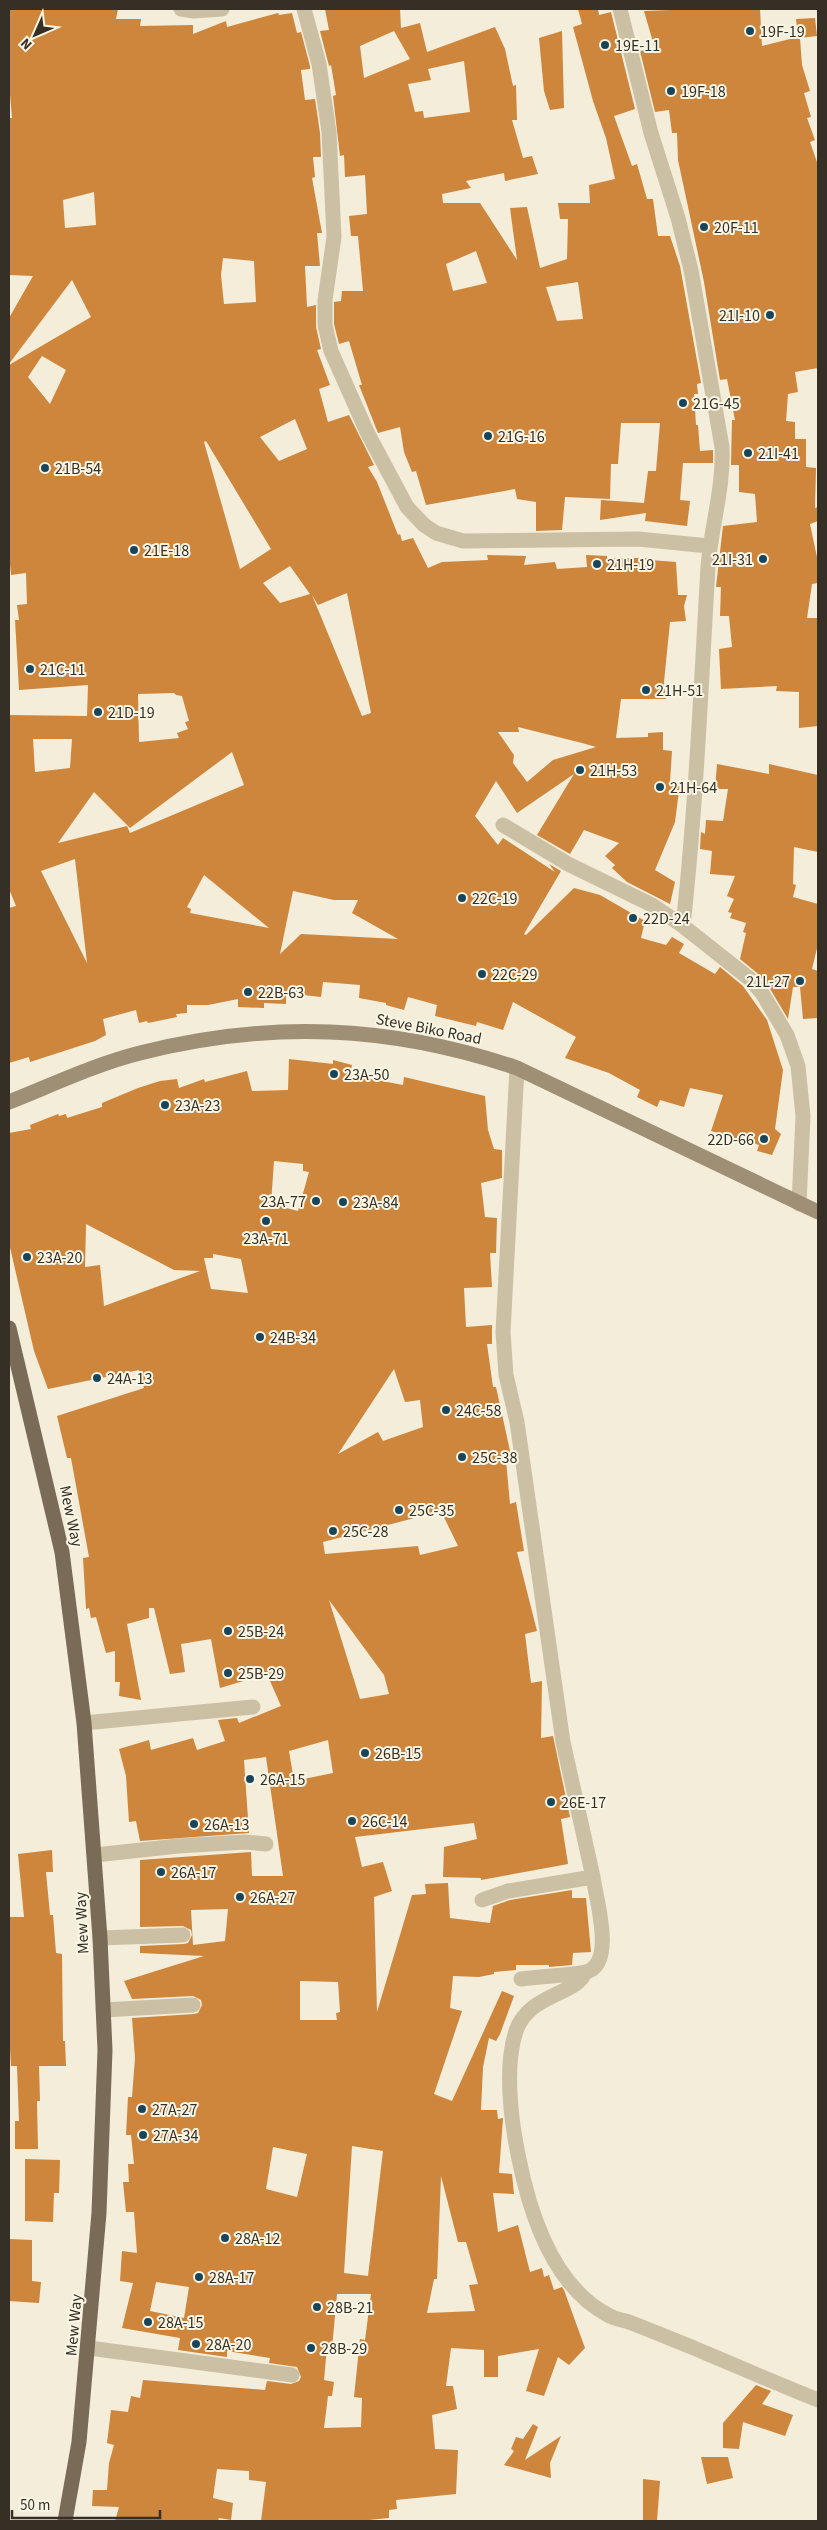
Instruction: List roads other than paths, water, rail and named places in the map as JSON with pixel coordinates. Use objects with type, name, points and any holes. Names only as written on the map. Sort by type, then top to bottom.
[{"type":"main road","name":"Mew Way","points":[[9,1328],[62,1552],[84,1723],[100,1938],[105,2050],[100,2213],[79,2442],[65,2521]]},
{"type":"street","points":[[181,9],[194,11],[222,9]]},
{"type":"street","points":[[304,9],[319,64],[329,132],[334,237],[324,300],[328,340],[334,362],[354,405],[407,508],[424,525],[436,532],[463,541],[638,539],[709,546]]},
{"type":"street","points":[[620,9],[651,133],[687,253],[712,381],[722,458],[709,546],[690,858],[683,926]]},
{"type":"street","points":[[503,825],[568,864],[652,905],[683,926],[750,979],[772,1006],[790,1043],[798,1066],[803,1116],[799,1204]]},
{"type":"street","name":"Steve Biko Road","points":[[9,1102],[139,1053],[252,1033],[284,1031],[389,1036],[460,1050],[517,1068],[818,1212]]},
{"type":"street","points":[[517,1068],[505,1263],[503,1332],[506,1374],[518,1432],[564,1742],[593,1877],[603,1953],[595,1966],[585,1972],[521,1979]]},
{"type":"street","points":[[84,1723],[254,1707]]},
{"type":"street","points":[[95,1855],[178,1846],[252,1842],[266,1844]]},
{"type":"street","points":[[482,1900],[508,1891],[593,1877]]},
{"type":"street","points":[[100,1938],[183,1935]]},
{"type":"street","points":[[585,1972],[579,1982],[537,2003],[527,2013],[516,2030],[512,2047],[511,2077],[514,2136],[523,2182],[546,2244],[567,2278],[582,2295],[608,2316],[704,2352],[818,2400]]},
{"type":"street","points":[[103,2010],[193,2005]]},
{"type":"street","points":[[89,2348],[292,2375]]},
{"type":"place","name":"19F-19","points":[[750,31]]},
{"type":"place","name":"19E-11","points":[[605,45]]},
{"type":"place","name":"19F-18","points":[[671,91]]},
{"type":"place","name":"20F-11","points":[[704,227]]},
{"type":"place","name":"21I-10","points":[[770,315]]},
{"type":"place","name":"21G-45","points":[[683,403]]},
{"type":"place","name":"21G-16","points":[[488,436]]},
{"type":"place","name":"21I-41","points":[[748,453]]},
{"type":"place","name":"21B-54","points":[[45,468]]},
{"type":"place","name":"21E-18","points":[[134,550]]},
{"type":"place","name":"21I-31","points":[[763,559]]},
{"type":"place","name":"21H-19","points":[[597,564]]},
{"type":"place","name":"21C-11","points":[[30,669]]},
{"type":"place","name":"21H-51","points":[[646,690]]},
{"type":"place","name":"21D-19","points":[[98,712]]},
{"type":"place","name":"21H-53","points":[[580,770]]},
{"type":"place","name":"21H-64","points":[[660,787]]},
{"type":"place","name":"22C-19","points":[[462,898]]},
{"type":"place","name":"22D-24","points":[[633,918]]},
{"type":"place","name":"22C-29","points":[[482,974]]},
{"type":"place","name":"21L-27","points":[[800,981]]},
{"type":"place","name":"22B-63","points":[[248,992]]},
{"type":"place","name":"23A-50","points":[[334,1074]]},
{"type":"place","name":"23A-23","points":[[165,1105]]},
{"type":"place","name":"22D-66","points":[[764,1139]]},
{"type":"place","name":"23A-77","points":[[316,1201]]},
{"type":"place","name":"23A-84","points":[[343,1202]]},
{"type":"place","name":"23A-71","points":[[266,1221]]},
{"type":"place","name":"23A-20","points":[[27,1257]]},
{"type":"place","name":"24B-34","points":[[260,1337]]},
{"type":"place","name":"24A-13","points":[[97,1378]]},
{"type":"place","name":"24C-58","points":[[446,1410]]},
{"type":"place","name":"25C-38","points":[[462,1457]]},
{"type":"place","name":"25C-35","points":[[399,1510]]},
{"type":"place","name":"25C-28","points":[[333,1531]]},
{"type":"place","name":"25B-24","points":[[228,1631]]},
{"type":"place","name":"25B-29","points":[[228,1673]]},
{"type":"place","name":"26B-15","points":[[365,1753]]},
{"type":"place","name":"26A-15","points":[[250,1779]]},
{"type":"place","name":"26E-17","points":[[551,1802]]},
{"type":"place","name":"26C-14","points":[[352,1821]]},
{"type":"place","name":"26A-13","points":[[194,1824]]},
{"type":"place","name":"26A-17","points":[[161,1872]]},
{"type":"place","name":"26A-27","points":[[240,1897]]},
{"type":"place","name":"27A-27","points":[[142,2109]]},
{"type":"place","name":"27A-34","points":[[143,2135]]},
{"type":"place","name":"28A-12","points":[[225,2238]]},
{"type":"place","name":"28A-17","points":[[199,2277]]},
{"type":"place","name":"28B-21","points":[[317,2307]]},
{"type":"place","name":"28A-15","points":[[148,2322]]},
{"type":"place","name":"28A-20","points":[[196,2344]]},
{"type":"place","name":"28B-29","points":[[311,2348]]}]
